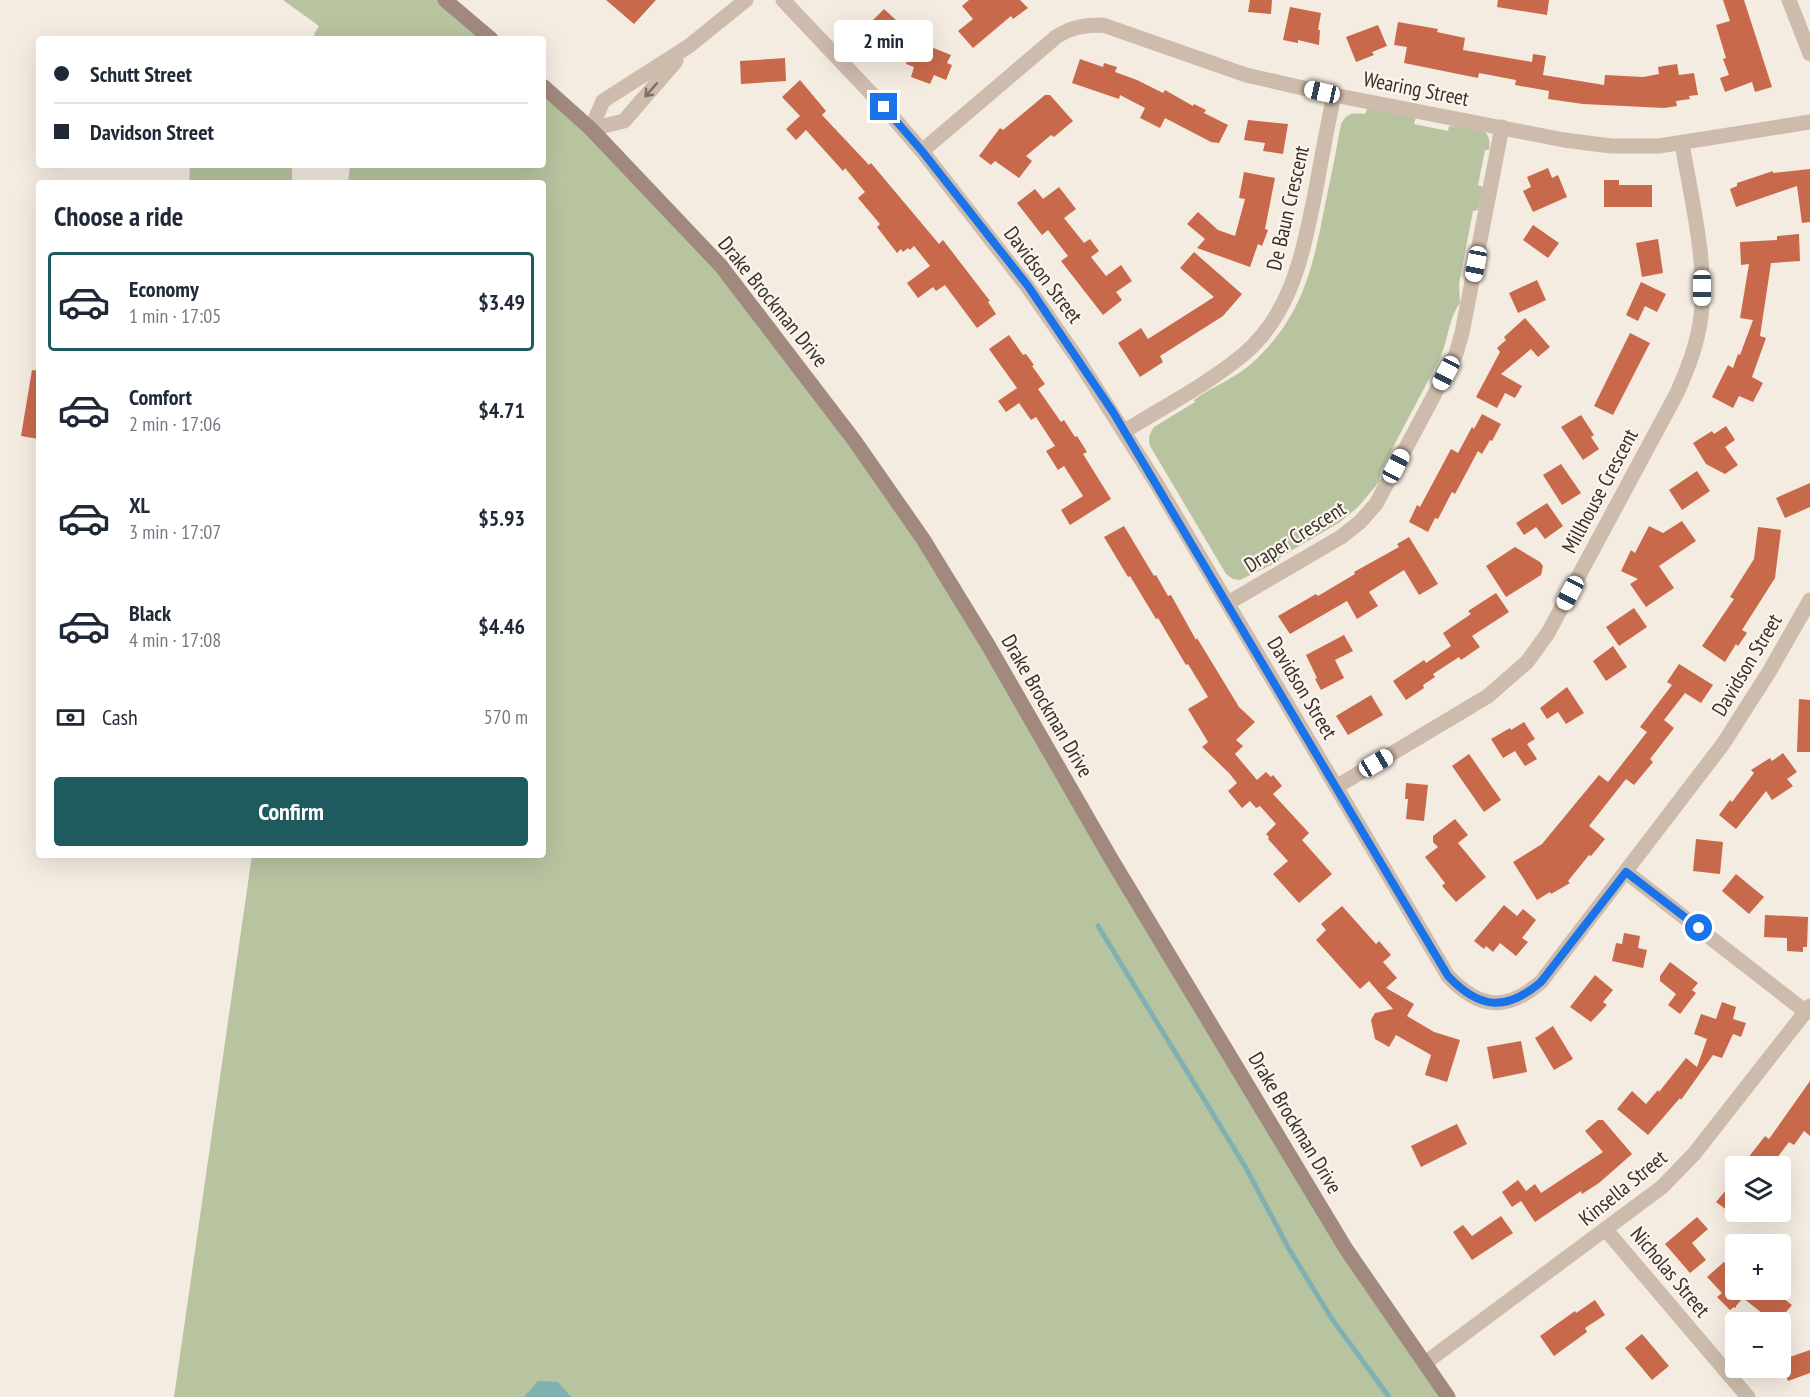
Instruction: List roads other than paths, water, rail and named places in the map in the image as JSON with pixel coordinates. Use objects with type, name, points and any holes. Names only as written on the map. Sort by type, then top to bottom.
[{"type":"main road","points":[[445,0],[487,36]]},
{"type":"main road","name":"Drake Brockman Drive","points":[[546,89],[591,129],[721,266],[854,440],[923,539],[977,626],[1110,857],[1346,1249],[1448,1397]]},
{"type":"street","points":[[591,129],[603,100],[690,46],[746,0]]},
{"type":"street","name":"Davidson Street","points":[[783,0],[884,107],[922,151],[1028,286],[1125,431],[1448,976],[1462,991],[1489,1003],[1507,1002],[1525,995],[1541,982],[1722,744],[1769,672],[1810,600]]},
{"type":"street","points":[[1789,0],[1810,54]]},
{"type":"street","name":"Wearing Street","points":[[922,151],[1056,38],[1083,25],[1102,25],[1246,75],[1334,95],[1564,140],[1611,146],[1659,146],[1810,122]]},
{"type":"street","points":[[591,129],[624,122],[690,46]]},
{"type":"street","name":"De Baun Crescent","points":[[1125,431],[1245,353],[1278,314],[1293,283],[1304,249],[1334,95]]},
{"type":"street","name":"Draper Crescent","points":[[1228,603],[1341,537],[1360,522],[1376,504],[1456,354],[1502,127]]},
{"type":"street","name":"Millhouse Crescent","points":[[1336,787],[1488,696],[1515,675],[1527,662],[1554,623],[1677,393],[1691,360],[1701,316],[1702,269],[1682,143]]},
{"type":"street","points":[[1626,872],[1808,1009]]},
{"type":"street","name":"Kinsella Street","points":[[1425,1363],[1662,1187],[1692,1157],[1808,1009]]},
{"type":"street","name":"Nicholas Street","points":[[1606,1230],[1748,1397]]},
{"type":"water","points":[[538,1381],[558,1382],[571,1397],[524,1397]]},
{"type":"waterway","points":[[1098,926],[1246,1168],[1289,1249],[1332,1319],[1389,1397]]}]
